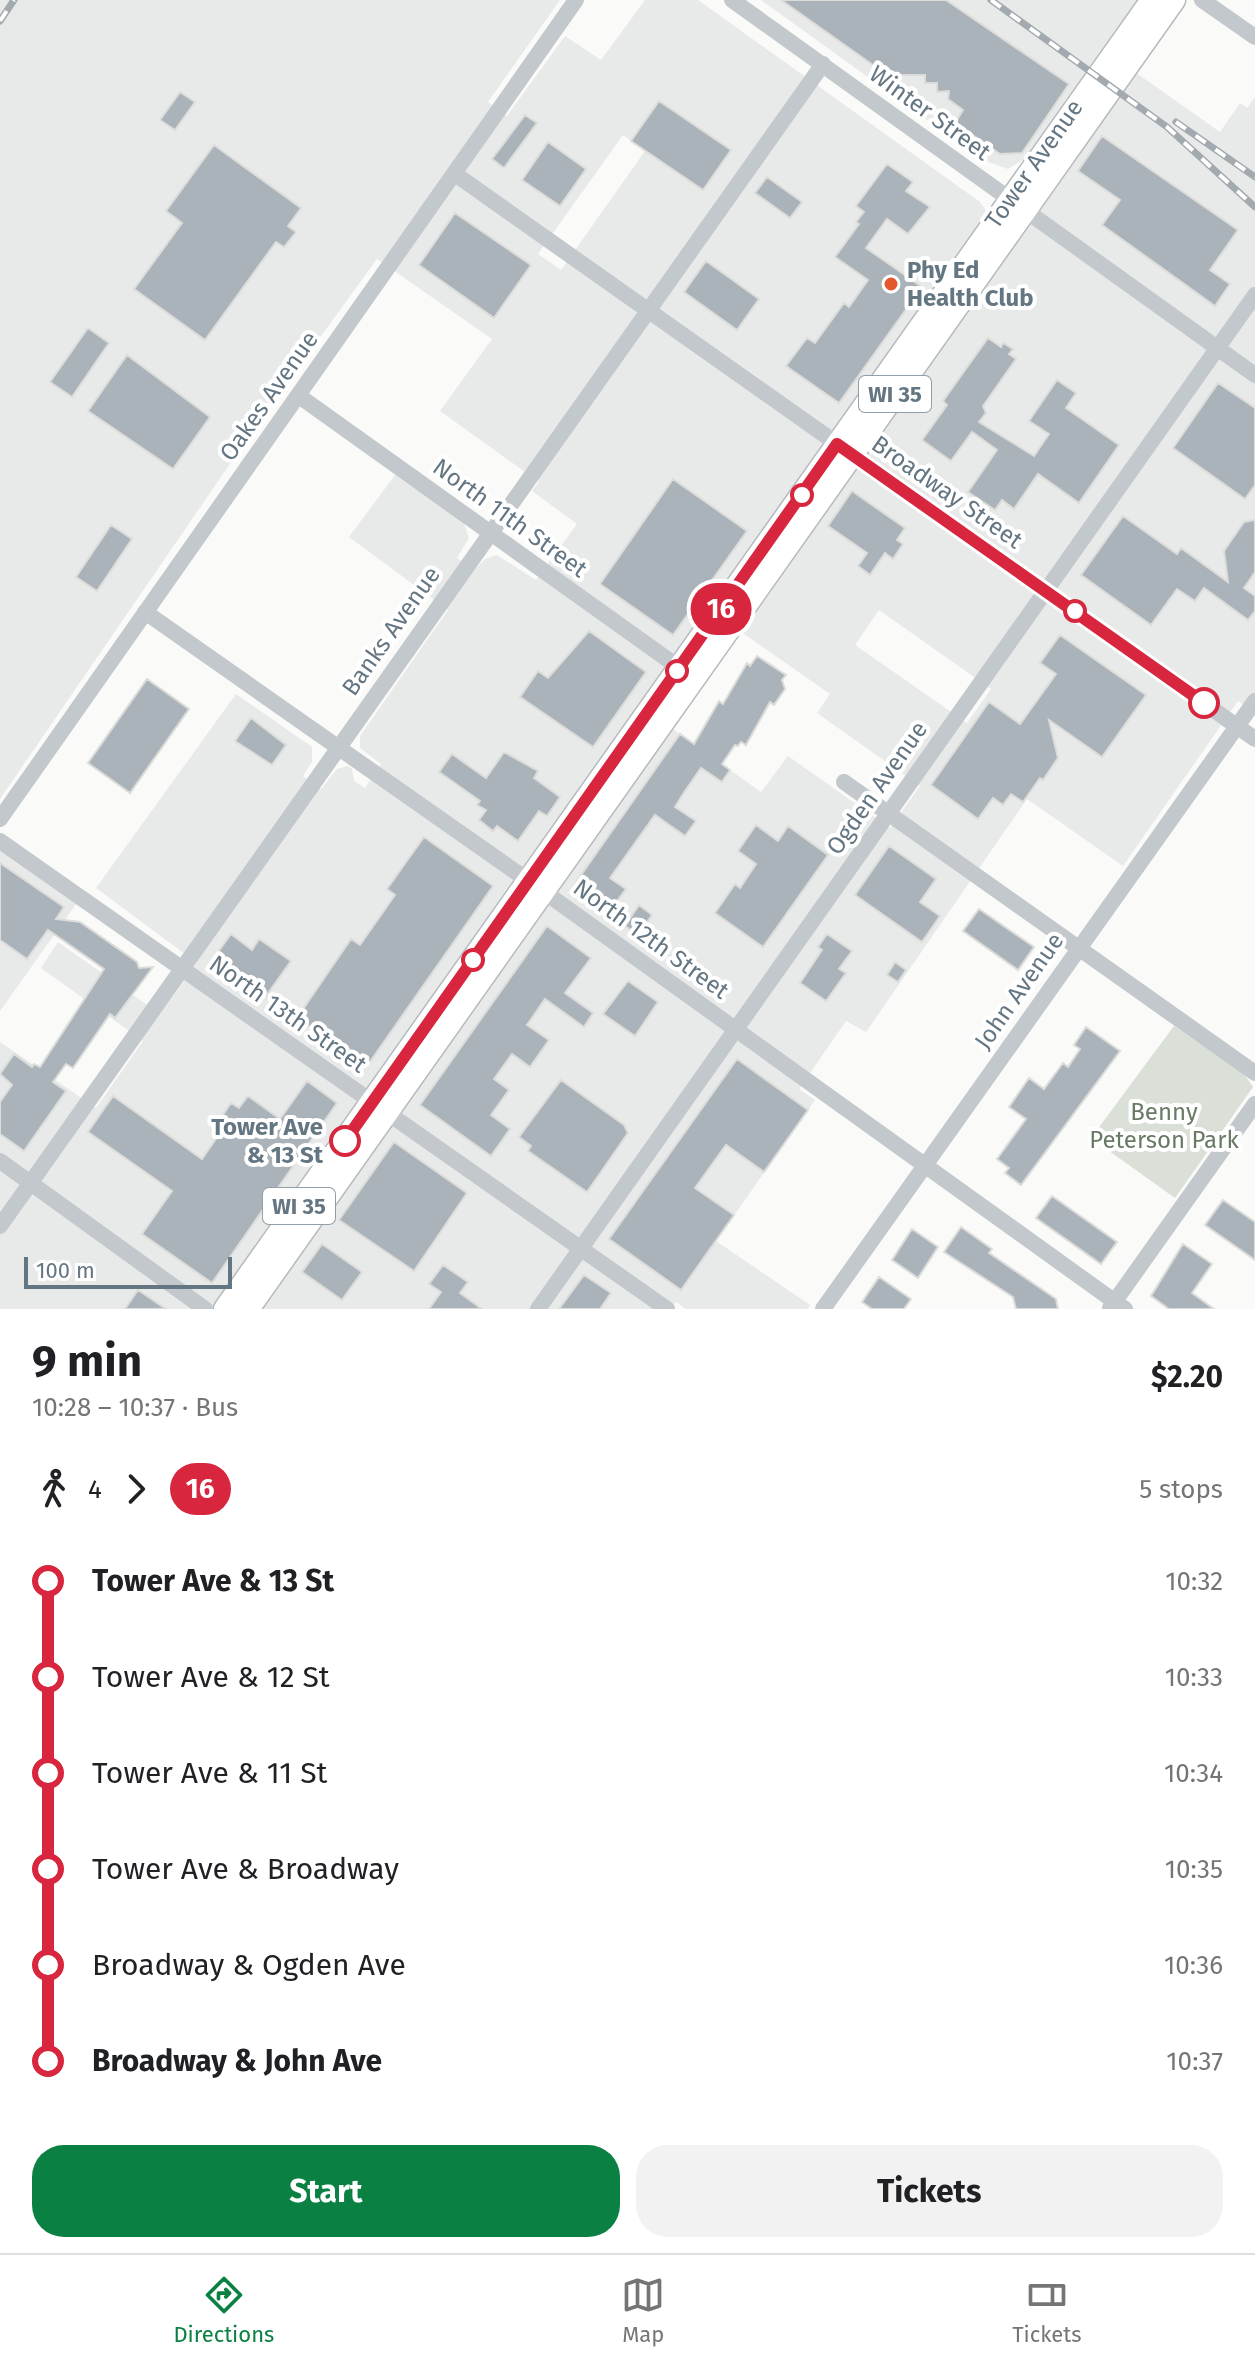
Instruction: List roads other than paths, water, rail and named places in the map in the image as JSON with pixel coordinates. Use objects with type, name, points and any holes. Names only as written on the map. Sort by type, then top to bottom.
[{"type":"main road","name":"Tower Avenue","points":[[248,1309],[379,1108],[1016,206],[1152,0]]},
{"type":"main road","name":"Tower Avenue","points":[[1016,206],[1174,0]]},
{"type":"main road","name":"Tower Avenue","points":[[225,1309],[379,1108]]},
{"type":"street","name":"Oakes Avenue","points":[[0,819],[576,0]]},
{"type":"street","name":"Winter Street","points":[[732,0],[1255,375]]},
{"type":"street","points":[[1202,0],[1255,37]]},
{"type":"street","name":"Banks Avenue","points":[[0,1226],[823,64]]},
{"type":"street","name":"Broadway Street","points":[[455,174],[1255,739]]},
{"type":"street","name":"Ogden Avenue","points":[[538,1309],[1255,295]]},
{"type":"street","name":"North 11th Street","points":[[299,396],[686,673]]},
{"type":"street","name":"North 12th Street","points":[[145,612],[536,886],[1116,1307]]},
{"type":"street","name":"John Avenue","points":[[823,1309],[1255,701]]},
{"type":"street","points":[[844,782],[1255,1073]]},
{"type":"street","name":"North 13th Street","points":[[0,841],[667,1309]]},
{"type":"street","points":[[1116,1307],[1255,1104]]},
{"type":"street","points":[[0,1161],[205,1309]]},
{"type":"railway","points":[[0,21],[14,0]]},
{"type":"railway","points":[[991,0],[1167,127],[1255,207]]},
{"type":"railway","points":[[1176,122],[1255,177]]},
{"type":"place","name":"Phy Ed Health Club","points":[[891,284]]},
{"type":"place","name":"Tower Ave & 13 St","points":[[345,1141]]},
{"type":"park label","name":"Benny Peterson Park","points":[[1164,1126]]}]
